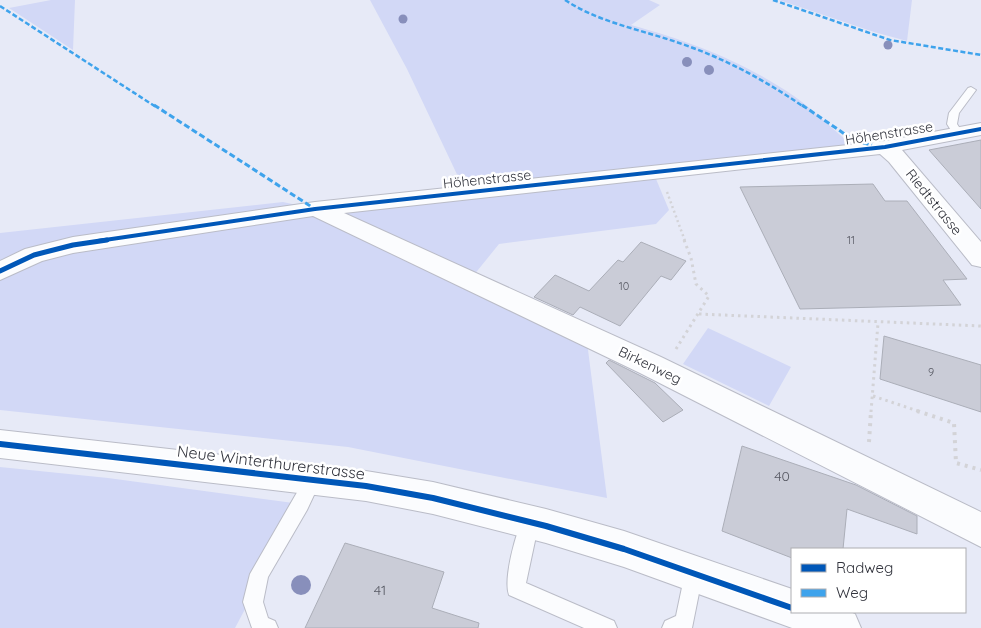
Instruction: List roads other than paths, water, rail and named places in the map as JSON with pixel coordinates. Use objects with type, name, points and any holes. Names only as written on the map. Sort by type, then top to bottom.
[{"type":"street","name":"Höhenstrasse","points":[[0,271],[34,255],[74,245],[315,209],[884,147],[981,129]]},
{"type":"street","name":"Riedtstrasse","points":[[884,147],[897,157],[981,259]]},
{"type":"street","name":"Birkenweg","points":[[315,209],[662,370],[981,530]]},
{"type":"street","name":"Neue Winterthurerstrasse","points":[[0,444],[366,486],[433,498],[530,522],[624,549],[791,608]]},
{"type":"street","points":[[804,613],[841,628]]},
{"type":"lane","points":[[958,133],[952,124],[954,113],[971,90]]},
{"type":"lane","points":[[268,628],[261,625],[253,602],[259,574],[301,504],[313,480]]},
{"type":"lane","points":[[530,522],[522,552],[516,588],[608,628]]},
{"type":"lane","points":[[672,628],[685,622],[694,573]]}]
